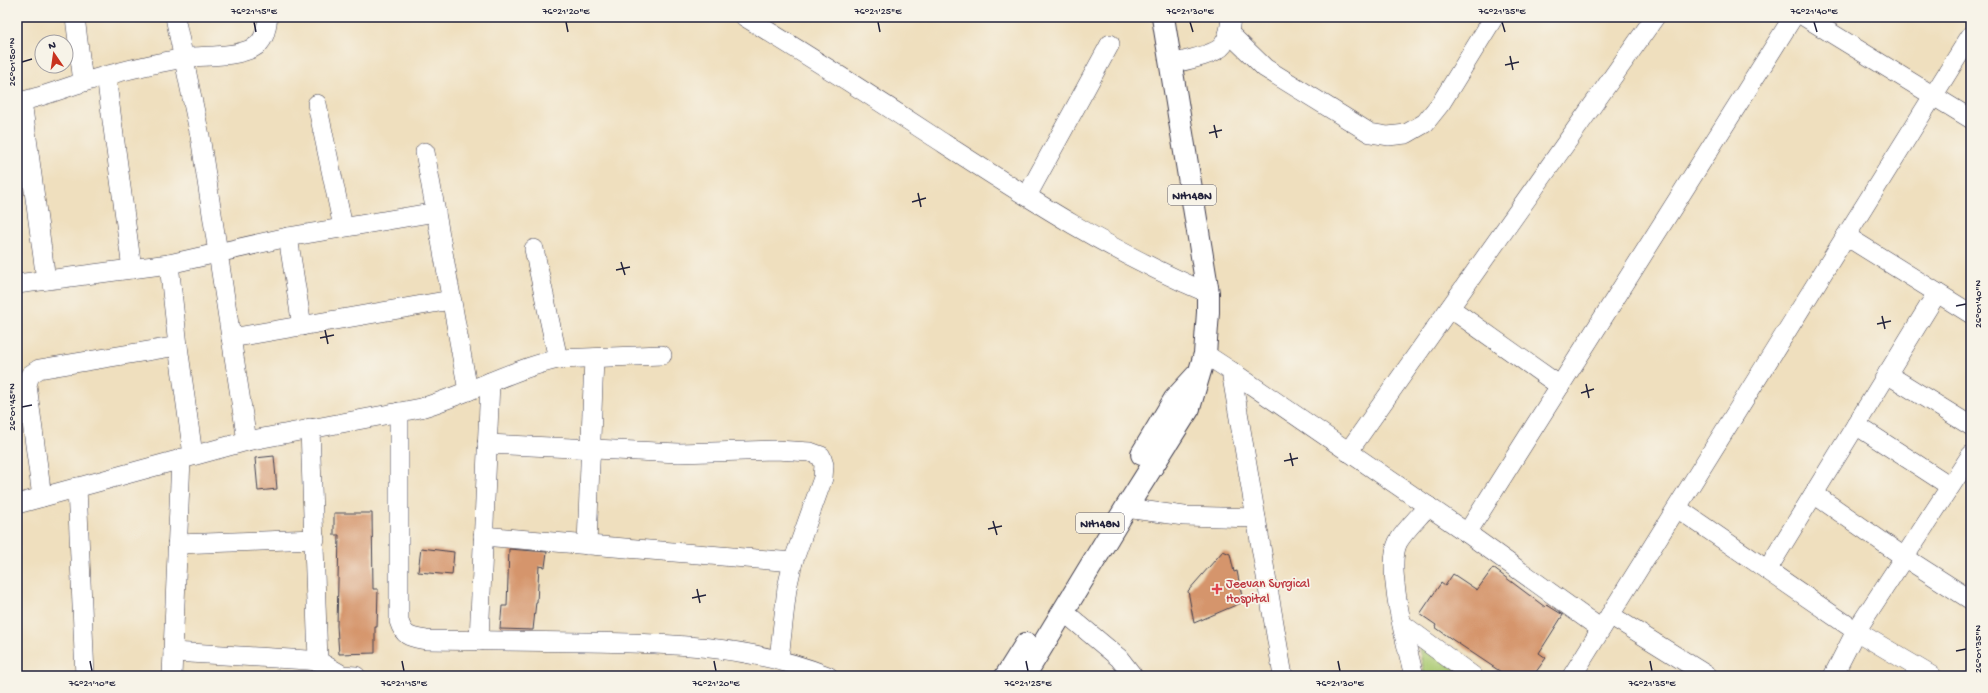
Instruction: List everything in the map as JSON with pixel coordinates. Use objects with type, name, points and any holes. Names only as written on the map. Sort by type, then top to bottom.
[{"type":"highway","name":"NH148N","points":[[1024,676],[1062,611],[1189,408],[1201,364],[1208,312],[1208,293],[1163,17]]},
{"type":"highway","name":"NH148N","points":[[1006,676],[1175,399],[1201,364]]},
{"type":"street","points":[[75,17],[83,82]]},
{"type":"street","points":[[175,17],[200,136],[247,441]]},
{"type":"street","points":[[46,280],[19,102],[83,82],[184,58],[239,53],[254,48],[263,40],[268,17]]},
{"type":"street","points":[[1230,25],[1265,68],[1370,133],[1388,136],[1406,134],[1425,123],[1440,103],[1494,17]]},
{"type":"street","points":[[1348,452],[1655,17]]},
{"type":"street","points":[[1467,533],[1793,17]]},
{"type":"street","points":[[1805,17],[1971,119]]},
{"type":"street","points":[[757,20],[1027,196],[1114,249],[1174,279],[1208,293]]},
{"type":"street","points":[[1170,64],[1214,52],[1223,45],[1230,25]]},
{"type":"street","points":[[1572,676],[1971,35]]},
{"type":"street","points":[[1027,196],[1110,44]]},
{"type":"street","points":[[106,76],[132,268]]},
{"type":"street","points":[[317,104],[342,227]]},
{"type":"street","points":[[425,152],[468,391]]},
{"type":"street","points":[[17,284],[169,264],[288,237],[436,212]]},
{"type":"street","points":[[1846,236],[1971,314]]},
{"type":"street","points":[[288,237],[302,326]]},
{"type":"street","points":[[534,249],[558,359]]},
{"type":"street","points":[[169,264],[178,346],[187,457],[177,544],[172,676]]},
{"type":"street","points":[[1767,570],[1937,293]]},
{"type":"street","points":[[230,338],[451,300]]},
{"type":"street","points":[[1450,308],[1560,386]]},
{"type":"street","points":[[42,497],[27,385],[30,375],[39,369],[178,346]]},
{"type":"street","points":[[17,504],[247,441],[399,412],[440,402],[490,382],[558,359],[662,355]]},
{"type":"street","points":[[586,545],[594,358]]},
{"type":"street","points":[[1201,364],[1231,371],[1467,533],[1606,622],[1708,676]]},
{"type":"street","points":[[1231,371],[1283,676]]},
{"type":"street","points":[[1887,374],[1971,426]]},
{"type":"street","points":[[479,641],[490,382]]},
{"type":"street","points":[[399,412],[399,621],[402,632],[411,638],[426,640],[479,641],[632,642],[707,647],[740,651],[779,659],[828,676]]},
{"type":"street","points":[[1856,425],[1950,486]]},
{"type":"street","points":[[310,428],[318,662]]},
{"type":"street","points":[[487,444],[679,454],[776,450],[810,452],[821,456],[824,465],[823,478],[793,562],[783,614],[779,659]]},
{"type":"street","points":[[1833,676],[1856,631],[1971,455]]},
{"type":"street","points":[[77,487],[85,676]]},
{"type":"street","points":[[1814,494],[1904,557],[1971,600]]},
{"type":"street","points":[[1414,676],[1402,624],[1394,556],[1398,542],[1428,506]]},
{"type":"street","points":[[1126,508],[1184,516],[1256,518]]},
{"type":"street","points":[[1677,508],[1856,631],[1932,676]]},
{"type":"street","points":[[483,536],[793,562]]},
{"type":"street","points":[[177,544],[314,539]]},
{"type":"street","points":[[1062,611],[1119,658],[1133,676]]},
{"type":"street","points":[[1402,624],[1473,676]]},
{"type":"street","points":[[173,652],[318,662],[342,676],[356,676]]},
{"type":"green space","points":[[1417,640],[1465,676],[1425,676]]},
{"type":"building","points":[[274,456],[277,489],[258,491],[255,458]]},
{"type":"building","points":[[334,513],[372,513],[373,589],[378,589],[377,627],[375,627],[375,653],[339,654],[337,626],[339,535],[334,535]]},
{"type":"building","points":[[421,548],[454,552],[452,575],[418,572]]},
{"type":"building","points":[[509,549],[547,552],[545,567],[539,566],[537,602],[533,630],[500,629],[502,606],[507,606]]},
{"type":"building","points":[[1223,551],[1230,554],[1234,572],[1237,571],[1243,602],[1194,623],[1188,591]]},
{"type":"building","points":[[1493,568],[1545,607],[1547,605],[1563,615],[1539,653],[1546,658],[1533,676],[1507,676],[1453,640],[1435,627],[1436,625],[1420,614],[1441,583],[1445,586],[1453,574],[1477,590]]},
{"type":"place","name":"Jeevan Surgical Hospital","points":[[1217,589]]}]
